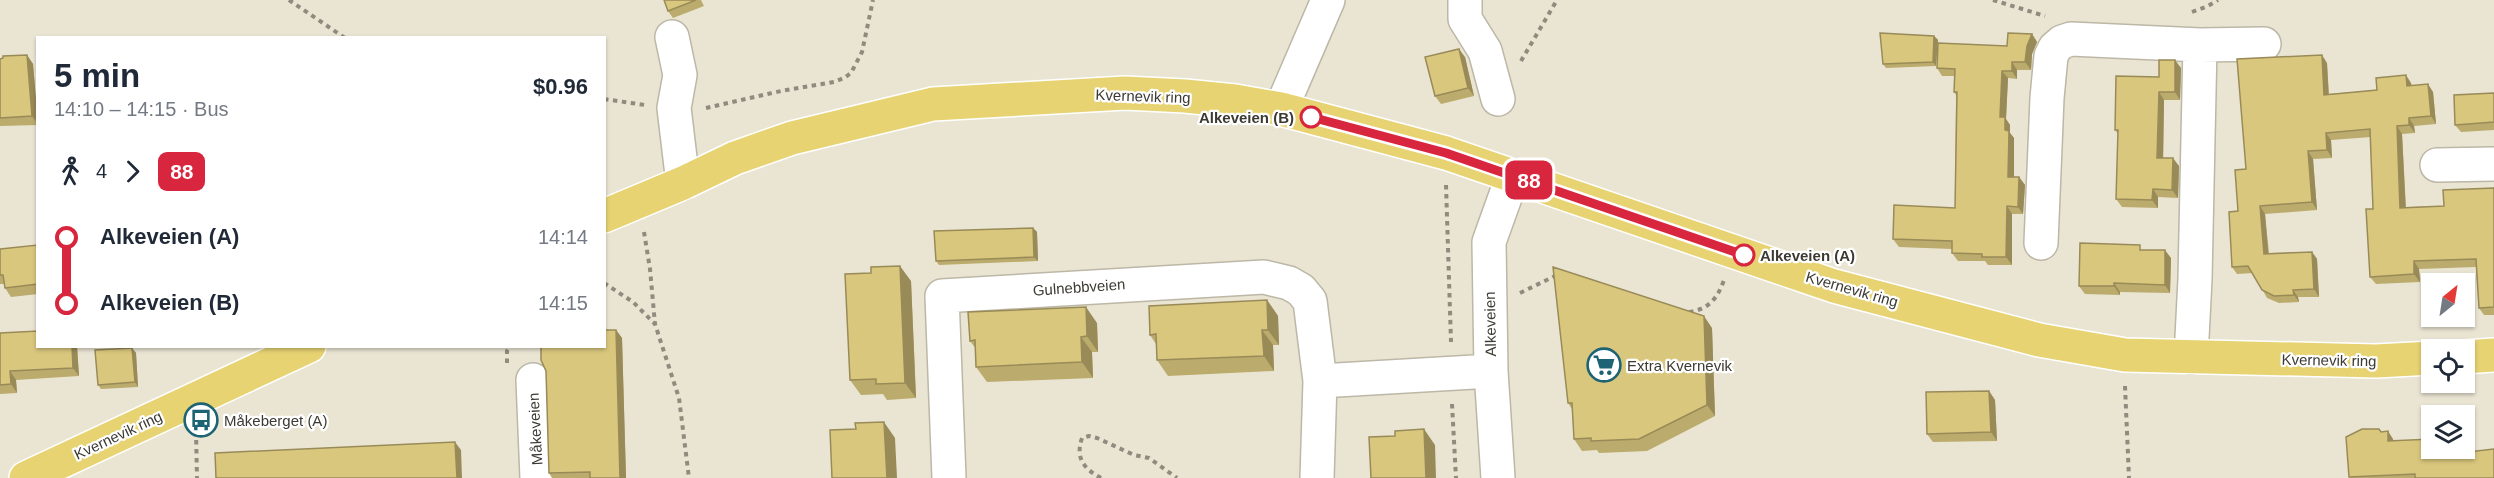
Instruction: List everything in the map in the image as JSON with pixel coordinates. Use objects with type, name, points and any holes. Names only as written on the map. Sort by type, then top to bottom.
[{"type":"main road","name":"Kvernevik ring","points":[[606,215],[735,158],[792,138],[933,104],[1125,93],[1236,101],[1281,109],[1446,153],[1834,286],[2039,340],[2125,355],[2376,361],[2421,359]]},
{"type":"main road","name":"Kvernevik ring","points":[[26,478],[305,348]]},
{"type":"main road","points":[[2475,356],[2494,355]]},
{"type":"street","points":[[1281,109],[1328,0]]},
{"type":"street","points":[[1465,0],[1465,19],[1485,51],[1498,99]]},
{"type":"street","points":[[672,38],[680,75],[674,108],[683,183]]},
{"type":"street","points":[[2041,243],[2047,98],[2051,56],[2055,48],[2071,39],[2200,45],[2264,44]]},
{"type":"street","points":[[2191,357],[2200,45]]},
{"type":"street","points":[[2437,165],[2494,164]]},
{"type":"street","name":"Alkeveien","points":[[1498,478],[1491,371],[1489,242],[1513,175]]},
{"type":"street","name":"Gulnebbveien","points":[[949,478],[942,296],[1184,280],[1264,278],[1289,283],[1311,302],[1320,381],[1317,478]]},
{"type":"street","points":[[1320,381],[1491,371]]},
{"type":"street","name":"Måkeveien","points":[[533,380],[537,478]]},
{"type":"path","points":[[289,0],[342,36]]},
{"type":"path","points":[[606,99],[690,111],[834,82],[850,73],[862,52],[873,0]]},
{"type":"path","points":[[2200,9],[2218,0]]},
{"type":"path","points":[[1446,179],[1456,478]]},
{"type":"path","points":[[643,227],[655,324],[679,398],[689,478]]},
{"type":"path","points":[[1516,294],[1560,273]]},
{"type":"path","points":[[1685,313],[1703,310],[1718,297],[1724,279]]},
{"type":"path","points":[[606,285],[633,302],[655,324]]},
{"type":"path","points":[[2125,355],[2129,478]]},
{"type":"path","points":[[196,428],[197,478]]},
{"type":"path","points":[[1101,478],[1089,472],[1081,463],[1078,447],[1082,438],[1089,436],[1097,438],[1134,455],[1149,458],[1177,478]]},
{"type":"building","points":[[664,0],[696,0],[668,11]]},
{"type":"building","points":[[1880,33],[1934,36],[1933,62],[1883,64]]},
{"type":"building","points":[[2008,33],[2032,34],[2027,46],[2025,62],[2012,62],[2012,71],[2002,71],[2000,117],[2005,117],[2005,130],[2009,131],[2008,177],[2019,177],[2018,207],[2007,206],[2006,257],[1952,253],[1952,241],[1893,239],[1894,205],[1955,208],[1957,92],[1954,92],[1955,69],[1937,68],[1938,43],[2007,46]]},
{"type":"building","points":[[1459,49],[1468,88],[1435,96],[1425,57]]},
{"type":"building","points":[[27,55],[32,116],[0,118],[0,59],[3,56]]},
{"type":"building","points":[[2322,55],[2324,95],[2377,90],[2376,78],[2406,75],[2407,86],[2428,84],[2431,116],[2409,118],[2409,125],[2397,126],[2400,208],[2444,206],[2443,190],[2494,188],[2494,307],[2479,308],[2476,259],[2414,261],[2414,274],[2370,277],[2366,209],[2373,209],[2370,129],[2326,133],[2327,150],[2308,151],[2312,202],[2260,206],[2264,254],[2312,252],[2314,289],[2293,290],[2294,295],[2274,296],[2262,290],[2248,266],[2232,267],[2229,212],[2238,211],[2235,170],[2246,169],[2237,59]]},
{"type":"building","points":[[2159,60],[2175,60],[2175,92],[2159,92],[2157,158],[2173,158],[2172,190],[2153,189],[2152,200],[2116,199],[2118,130],[2115,130],[2116,76],[2159,77]]},
{"type":"building","points":[[2494,93],[2494,122],[2455,125],[2454,95]]},
{"type":"building","points":[[1033,228],[1034,257],[936,261],[934,231]]},
{"type":"building","points":[[2080,243],[2140,245],[2140,250],[2165,250],[2165,285],[2114,283],[2114,286],[2079,286]]},
{"type":"building","points":[[36,245],[36,284],[5,288],[3,275],[0,275],[0,249]]},
{"type":"building","points":[[900,266],[905,383],[876,384],[876,379],[850,380],[845,274],[871,273],[871,267]]},
{"type":"building","points":[[1553,267],[1704,316],[1707,405],[1639,439],[1591,441],[1591,438],[1574,439],[1572,403],[1568,403]]},
{"type":"building","points":[[1267,300],[1268,330],[1262,330],[1264,356],[1157,360],[1156,334],[1150,335],[1149,306]]},
{"type":"building","points":[[1086,307],[1087,336],[1081,337],[1082,362],[976,367],[975,340],[970,341],[968,312]]},
{"type":"building","points":[[606,330],[616,330],[620,478],[590,478],[590,472],[549,473],[546,371],[541,360],[541,348],[606,348]]},
{"type":"building","points":[[36,331],[36,348],[72,348],[73,368],[10,371],[11,384],[0,385],[0,333]]},
{"type":"building","points":[[132,348],[135,382],[98,385],[95,350]]},
{"type":"building","points":[[1989,391],[1991,432],[1927,434],[1926,392]]},
{"type":"building","points":[[884,422],[887,478],[832,478],[830,430],[856,429],[855,423]]},
{"type":"building","points":[[1424,429],[1426,478],[1371,478],[1369,437],[1395,436],[1395,431]]},
{"type":"building","points":[[2362,429],[2379,429],[2381,432],[2388,431],[2388,441],[2421,440],[2421,459],[2475,459],[2475,451],[2494,449],[2494,478],[2415,478],[2415,474],[2349,477],[2346,437]]},
{"type":"building","points":[[455,442],[457,478],[216,478],[215,453]]},
{"type":"bus line","name":"88","points":[[1311,117],[1446,153],[1744,255]]},
{"type":"place","name":"Alkeveien (B)","points":[[1311,117]]},
{"type":"place","name":"Alkeveien (A)","points":[[1744,255]]},
{"type":"place","name":"Extra Kvernevik","points":[[1604,365]]},
{"type":"place","name":"Måkeberget (A)","points":[[201,420]]}]
